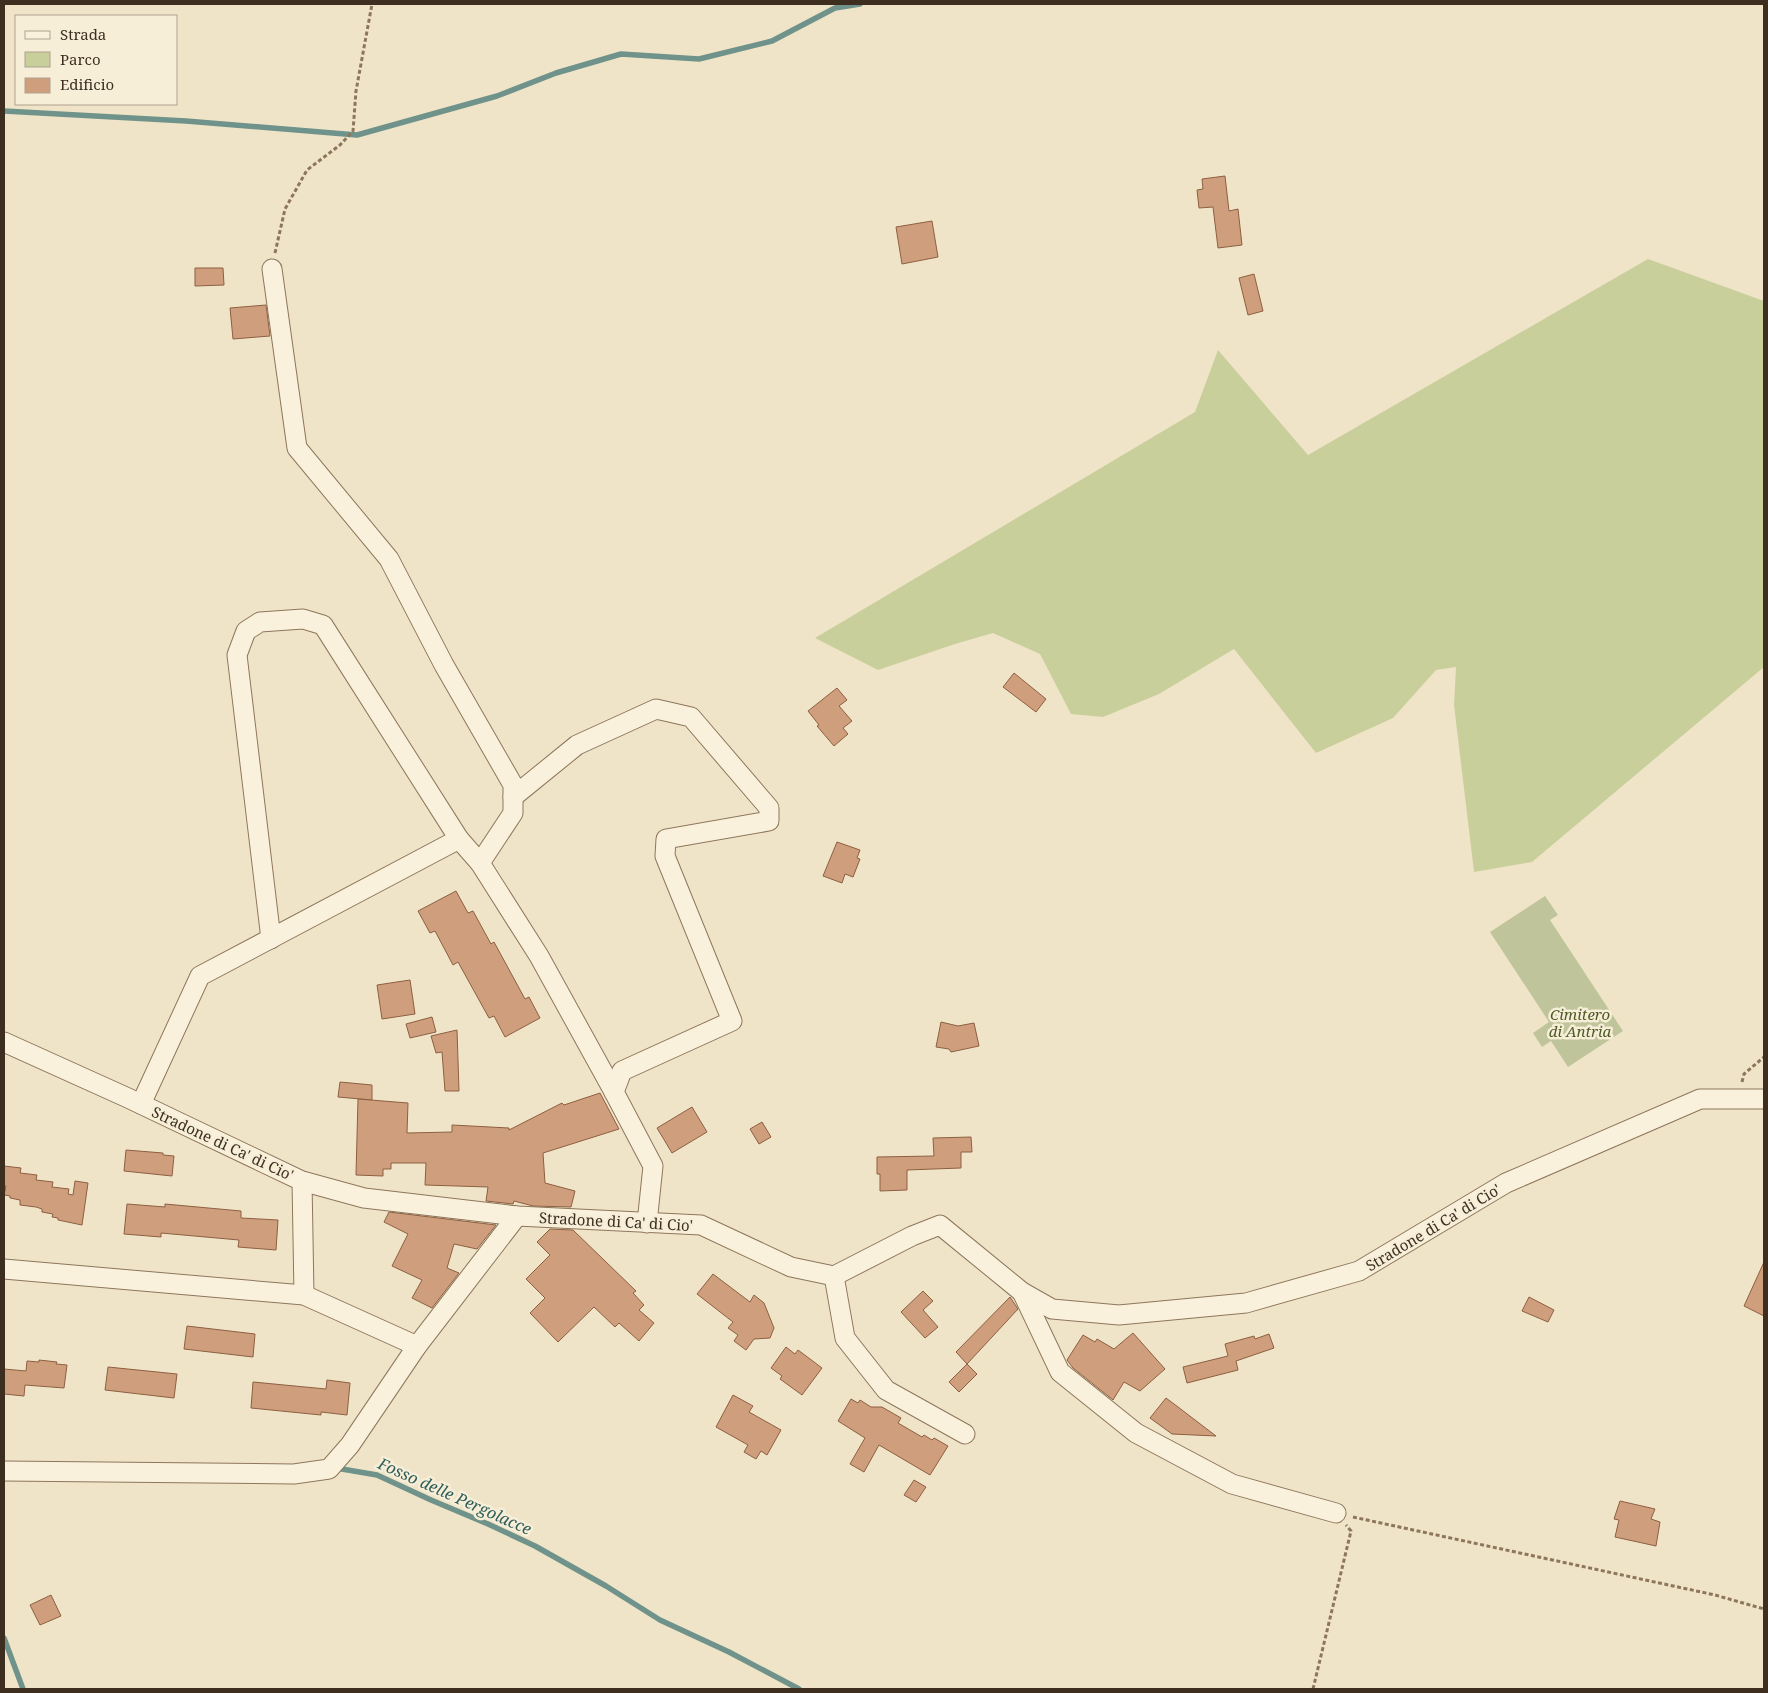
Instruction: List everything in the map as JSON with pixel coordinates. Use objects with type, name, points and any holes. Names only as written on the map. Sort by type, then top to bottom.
[{"type":"street","points":[[272,270],[297,448],[389,559],[444,665],[513,785],[513,813],[480,863]]},
{"type":"street","points":[[271,939],[238,655],[246,631],[260,622],[304,619],[323,625],[459,840],[480,863],[539,956],[653,1166],[647,1223]]},
{"type":"street","points":[[513,797],[577,745],[656,709],[691,717],[769,808],[769,821],[666,840],[665,856],[732,1021],[622,1071],[614,1092]]},
{"type":"street","points":[[141,1104],[200,976],[459,840]]},
{"type":"street","name":"Stradone di Ca' di Cio'","points":[[4,1042],[141,1104],[302,1181],[364,1198],[517,1216],[701,1225],[791,1267],[834,1276],[912,1236],[940,1225],[1022,1292],[1052,1309],[1119,1315],[1246,1303],[1359,1271],[1506,1183],[1700,1099],[1764,1099]]},
{"type":"street","points":[[302,1181],[304,1295]]},
{"type":"street","points":[[4,1471],[294,1474],[329,1469],[350,1445],[417,1346],[517,1216]]},
{"type":"street","points":[[4,1269],[304,1295],[417,1346]]},
{"type":"street","points":[[834,1276],[845,1338],[886,1390],[966,1434]]},
{"type":"street","points":[[1022,1292],[1060,1372],[1136,1433],[1232,1484],[1336,1514]]},
{"type":"path","points":[[272,270],[284,209],[307,170],[340,145],[353,131],[356,91],[372,4]]},
{"type":"path","points":[[1739,1099],[1744,1074],[1764,1057]]},
{"type":"path","points":[[1336,1514],[1715,1594],[1764,1609]]},
{"type":"path","points":[[1313,1689],[1351,1531],[1336,1514]]},
{"type":"green space","points":[[1648,259],[1764,301],[1764,667],[1532,862],[1474,872],[1454,705],[1456,667],[1436,670],[1393,718],[1316,753],[1234,649],[1159,694],[1103,717],[1071,714],[1040,654],[993,633],[878,670],[815,638],[1195,412],[1218,350],[1308,455]]},
{"type":"green space","name":"Cimitero di Antria","points":[[1545,896],[1558,915],[1550,920],[1623,1031],[1568,1067],[1551,1041],[1542,1047],[1533,1033],[1549,1022],[1490,932]]},
{"type":"building","points":[[1225,176],[1229,211],[1238,209],[1242,245],[1218,248],[1213,207],[1199,208],[1197,190],[1203,189],[1202,179]]},
{"type":"building","points":[[932,221],[938,257],[902,264],[896,227]]},
{"type":"building","points":[[195,268],[223,268],[224,285],[195,286]]},
{"type":"building","points":[[1254,274],[1263,311],[1248,315],[1239,278]]},
{"type":"building","points":[[266,305],[270,336],[233,339],[230,308]]},
{"type":"building","points":[[1014,673],[1046,699],[1036,712],[1003,687]]},
{"type":"building","points":[[837,688],[847,700],[839,706],[852,721],[843,728],[848,734],[834,746],[817,726],[819,725],[808,711]]},
{"type":"building","points":[[837,842],[860,850],[857,858],[860,859],[853,877],[845,874],[842,883],[823,876]]},
{"type":"building","points":[[456,891],[468,913],[473,911],[491,944],[494,942],[525,999],[529,997],[540,1018],[505,1037],[494,1016],[489,1018],[458,962],[453,965],[435,931],[430,933],[418,911]]},
{"type":"building","points":[[410,980],[415,1014],[382,1019],[377,985]]},
{"type":"building","points":[[432,1017],[436,1032],[410,1038],[406,1024]]},
{"type":"building","points":[[941,1022],[958,1026],[974,1023],[979,1046],[951,1052],[949,1049],[936,1047]]},
{"type":"building","points":[[457,1030],[459,1091],[445,1091],[442,1052],[436,1053],[431,1036]]},
{"type":"building","points":[[340,1082],[372,1085],[372,1100],[338,1097]]},
{"type":"building","points":[[600,1093],[619,1129],[543,1153],[545,1183],[575,1191],[571,1207],[533,1206],[514,1201],[513,1204],[486,1201],[488,1187],[425,1185],[426,1163],[391,1163],[391,1169],[383,1169],[383,1176],[356,1175],[358,1099],[408,1103],[407,1133],[452,1132],[452,1125],[509,1128],[509,1130],[562,1103],[564,1105]]},
{"type":"building","points":[[692,1107],[707,1132],[672,1153],[657,1128]]},
{"type":"building","points":[[762,1122],[771,1137],[759,1144],[750,1129]]},
{"type":"building","points":[[971,1137],[972,1152],[961,1152],[961,1168],[907,1170],[907,1190],[880,1191],[877,1157],[934,1156],[933,1138]]},
{"type":"building","points":[[126,1150],[163,1153],[163,1155],[174,1156],[172,1176],[124,1171]]},
{"type":"building","points":[[4,1166],[21,1168],[20,1173],[37,1175],[36,1180],[53,1182],[52,1187],[69,1189],[68,1194],[73,1195],[75,1181],[88,1183],[82,1225],[58,1220],[58,1218],[52,1217],[53,1214],[42,1212],[42,1209],[36,1207],[20,1205],[20,1200],[4,1195],[6,1186],[4,1186]]},
{"type":"building","points":[[127,1204],[165,1207],[165,1204],[241,1211],[241,1218],[278,1220],[276,1250],[238,1247],[239,1240],[161,1233],[161,1237],[124,1234]]},
{"type":"building","points":[[389,1212],[496,1225],[477,1249],[454,1244],[447,1268],[459,1273],[432,1308],[412,1298],[422,1280],[392,1266],[408,1234],[384,1222]]},
{"type":"building","points":[[550,1229],[573,1230],[636,1291],[633,1293],[644,1305],[639,1310],[654,1323],[639,1341],[619,1323],[615,1327],[594,1307],[558,1342],[530,1313],[545,1298],[526,1279],[550,1255],[537,1242]]},
{"type":"building","points":[[1764,1262],[1764,1316],[1744,1306]]},
{"type":"building","points":[[713,1274],[750,1302],[754,1295],[764,1303],[774,1328],[770,1338],[754,1339],[746,1350],[734,1341],[738,1335],[728,1328],[733,1322],[697,1294]]},
{"type":"building","points":[[923,1291],[933,1301],[923,1310],[938,1327],[925,1338],[901,1312]]},
{"type":"building","points":[[1010,1297],[1018,1309],[967,1364],[956,1352]]},
{"type":"building","points":[[1529,1297],[1554,1310],[1548,1322],[1522,1311]]},
{"type":"building","points":[[187,1326],[255,1334],[253,1357],[184,1349]]},
{"type":"building","points":[[1133,1333],[1165,1369],[1140,1391],[1124,1382],[1113,1400],[1073,1368],[1067,1360],[1083,1335],[1095,1342],[1097,1339],[1114,1349]]},
{"type":"building","points":[[1269,1334],[1274,1348],[1236,1361],[1238,1370],[1187,1383],[1183,1367],[1228,1356],[1225,1344],[1254,1336],[1255,1339]]},
{"type":"building","points":[[786,1347],[795,1354],[798,1350],[822,1368],[802,1395],[780,1379],[782,1376],[771,1368]]},
{"type":"building","points":[[39,1360],[67,1365],[64,1388],[25,1385],[24,1396],[4,1394],[4,1369],[26,1371],[27,1361],[39,1362]]},
{"type":"building","points":[[967,1364],[977,1374],[959,1392],[949,1382]]},
{"type":"building","points":[[108,1367],[177,1374],[174,1398],[105,1390]]},
{"type":"building","points":[[327,1380],[350,1383],[347,1415],[321,1412],[321,1415],[251,1408],[253,1382],[326,1389]]},
{"type":"building","points":[[733,1395],[753,1406],[749,1412],[781,1430],[767,1455],[761,1451],[756,1459],[744,1452],[748,1445],[716,1427]]},
{"type":"building","points":[[1166,1398],[1216,1436],[1172,1434],[1150,1418]]},
{"type":"building","points":[[851,1399],[858,1403],[860,1400],[871,1407],[882,1407],[901,1418],[898,1423],[922,1437],[924,1435],[932,1440],[934,1438],[948,1446],[930,1475],[879,1445],[864,1472],[850,1464],[865,1438],[838,1421]]},
{"type":"building","points":[[914,1480],[926,1487],[916,1502],[904,1495]]},
{"type":"building","points":[[1620,1501],[1655,1509],[1651,1519],[1660,1522],[1656,1546],[1615,1537],[1619,1520],[1614,1519]]},
{"type":"building","points":[[51,1595],[61,1616],[40,1625],[30,1605]]},
{"type":"waterway","points":[[4,111],[186,121],[357,135],[497,96],[556,73],[621,54],[699,59],[772,41],[835,8],[860,4]]},
{"type":"waterway","name":"Fosso delle Pergolacce","points":[[336,1468],[377,1475],[535,1546],[606,1586],[660,1620],[729,1652],[799,1689]]},
{"type":"waterway","points":[[4,1638],[23,1689]]}]
